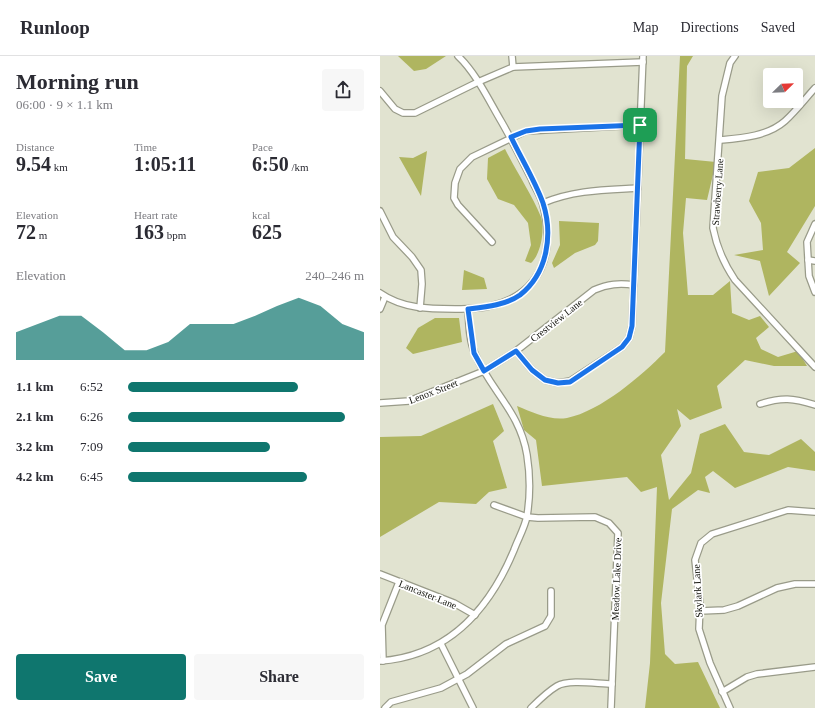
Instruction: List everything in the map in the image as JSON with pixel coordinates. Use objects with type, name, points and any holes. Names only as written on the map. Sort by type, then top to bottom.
[{"type":"street","points":[[380,309],[383,295],[407,306],[420,308],[468,309],[496,305],[520,295],[536,278],[544,260],[549,237],[543,203],[511,137],[478,82],[465,63],[458,56]]},
{"type":"street","points":[[512,56],[513,67]]},
{"type":"street","name":"Strawberry Lane","points":[[735,56],[730,63],[722,96],[713,228],[717,245],[726,266],[735,280],[815,367]]},
{"type":"street","points":[[380,91],[395,109],[403,113],[415,113],[478,82],[513,67],[643,59],[632,326],[629,338],[622,347],[570,382],[558,383],[545,380],[532,370],[516,351]]},
{"type":"street","points":[[720,140],[756,135],[772,130],[785,121],[815,88]]},
{"type":"street","points":[[492,242],[458,205],[454,198],[455,183],[460,169],[472,157],[526,131],[540,129],[640,125]]},
{"type":"street","points":[[543,203],[575,192],[638,188]]},
{"type":"street","points":[[380,211],[393,237],[412,257],[421,270],[422,284],[420,308]]},
{"type":"street","points":[[815,224],[807,242],[809,276],[815,292]]},
{"type":"street","points":[[808,260],[815,261]]},
{"type":"street","name":"Crestview Lane","points":[[484,371],[516,351],[594,290],[606,285],[618,283],[634,285]]},
{"type":"street","points":[[399,582],[382,625],[382,661],[396,660],[419,654],[441,644],[459,631],[475,615],[491,595],[508,563],[527,517],[527,456],[518,423],[474,353],[468,309]]},
{"type":"street","name":"Lenox Street","points":[[380,402],[409,401],[484,371]]},
{"type":"street","points":[[760,404],[776,399],[796,399],[815,405]]},
{"type":"street","name":"Meadow Lake Drive","points":[[494,505],[527,517],[595,517],[609,523],[618,533],[610,708]]},
{"type":"street","name":"Skylark Lane","points":[[730,708],[710,663],[699,628],[700,611],[696,560],[700,543],[712,534],[788,510],[815,512]]},
{"type":"street","name":"Lancaster Lane","points":[[380,574],[454,603],[475,615]]},
{"type":"street","points":[[700,611],[724,610],[738,606],[777,588],[795,584],[815,584]]},
{"type":"street","points":[[385,708],[390,702],[441,688],[459,679],[506,644],[545,626],[551,616],[551,591]]},
{"type":"street","points":[[441,644],[474,708]]},
{"type":"street","points":[[722,692],[746,677],[757,674],[815,667]]},
{"type":"street","points":[[530,708],[546,693],[558,685],[570,683],[612,684]]},
{"type":"green space","points":[[398,56],[446,56],[426,69],[414,71]]},
{"type":"green space","points":[[680,56],[693,56],[687,66],[685,159],[716,162],[707,200],[686,198],[683,233],[688,295],[713,295],[730,281],[732,313],[749,320],[760,316],[769,327],[756,338],[761,349],[778,357],[798,351],[807,366],[774,366],[745,360],[717,386],[722,408],[690,420],[677,409],[681,426],[661,455],[669,500],[691,473],[700,434],[725,424],[744,452],[769,455],[801,439],[815,452],[815,471],[788,467],[735,488],[713,471],[705,477],[710,493],[698,490],[672,509],[661,603],[665,654],[675,664],[698,662],[720,708],[645,708],[650,663],[657,487],[641,492],[627,477],[542,486],[536,440],[524,430],[517,406],[541,415],[561,419],[580,414],[607,400],[620,391],[665,352]]},
{"type":"green space","points":[[815,148],[815,206],[787,252],[800,263],[769,296],[760,261],[734,255],[763,250],[761,223],[749,201],[758,172],[789,168]]},
{"type":"green space","points":[[505,149],[541,217],[543,228],[540,248],[531,263],[525,261],[531,245],[528,223],[514,205],[498,199],[487,179],[488,158]]},
{"type":"green space","points":[[427,151],[421,196],[399,157],[413,158]]},
{"type":"green space","points":[[559,221],[599,223],[598,241],[595,245],[575,253],[554,268],[552,263],[560,245]]},
{"type":"green space","points":[[464,270],[484,278],[487,289],[462,290]]},
{"type":"green space","points":[[435,318],[459,318],[462,342],[413,354],[406,348],[418,328]]},
{"type":"green space","points":[[493,404],[504,431],[493,441],[507,488],[489,492],[476,504],[439,502],[380,537],[380,437],[421,436]]},
{"type":"route","points":[[640,125],[632,326],[629,338],[622,347],[570,382],[558,383],[545,380],[532,370],[516,351],[484,371],[474,353],[468,309],[496,305],[520,295],[536,278],[544,260],[549,237],[543,203],[511,137],[526,131],[540,129],[640,125]]}]
